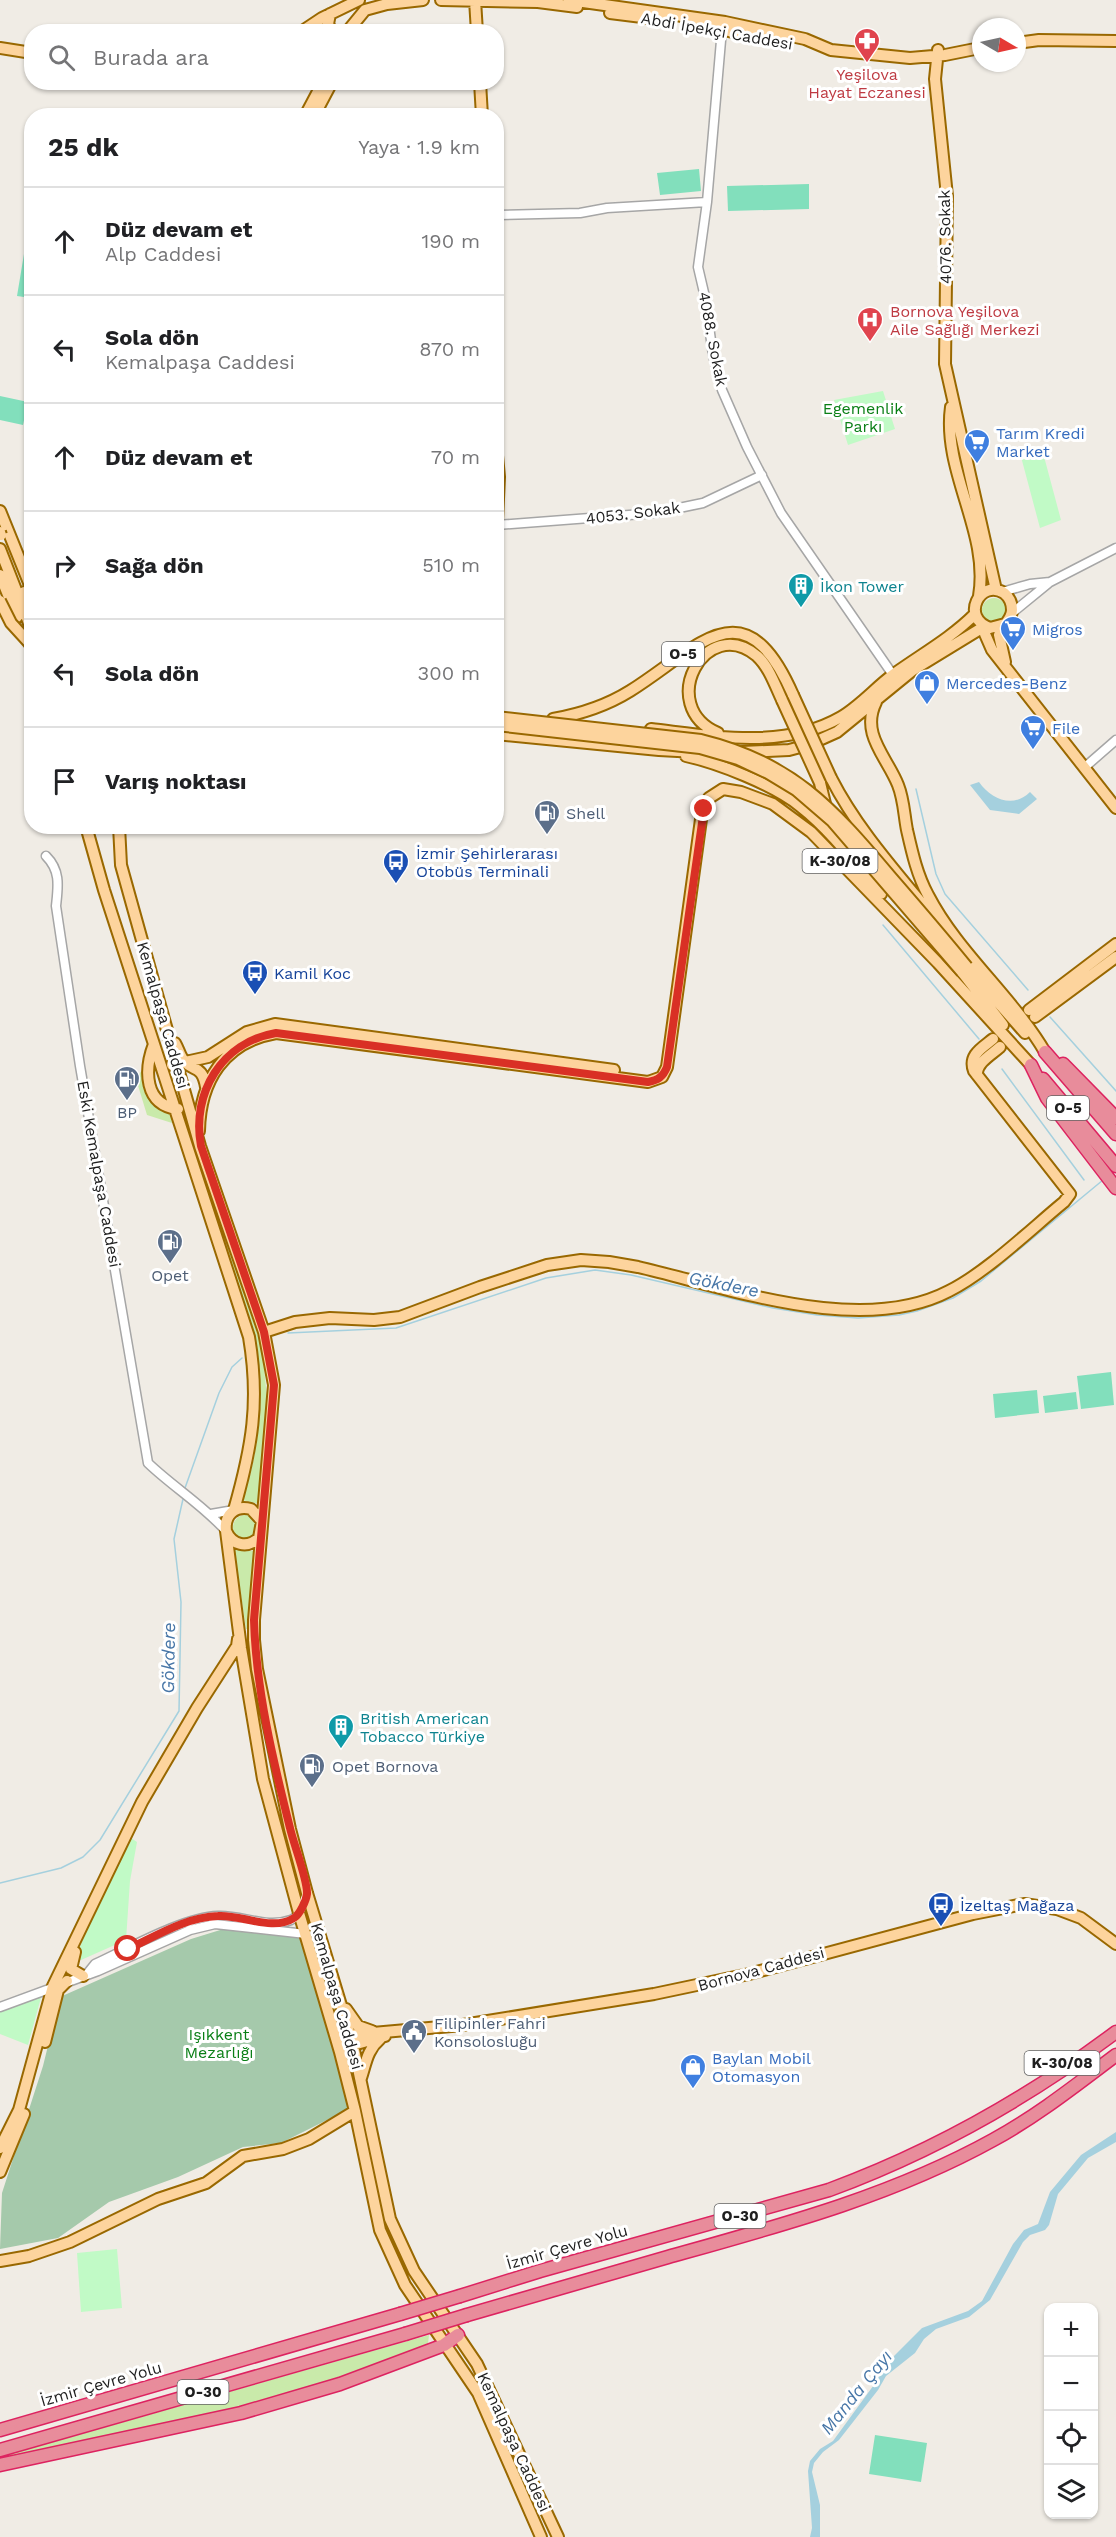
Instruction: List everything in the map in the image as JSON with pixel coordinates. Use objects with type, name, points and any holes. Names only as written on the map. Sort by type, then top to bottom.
[{"type":"highway","points":[[1045,1052],[1073,1073],[1116,1118]]},
{"type":"highway","name":"O-5","points":[[1045,1052],[1116,1134]]},
{"type":"highway","name":"K-30/08","points":[[1031,1065],[1047,1098],[1100,1156],[1116,1188]]},
{"type":"highway","points":[[1100,1156],[1116,1166]]},
{"type":"highway","name":"K-30/08","points":[[1007,2105],[1116,2022]]},
{"type":"highway","name":"İzmir Çevre Yolu","points":[[0,2430],[540,2271],[829,2190],[892,2165],[950,2138],[1079,2060],[1116,2032]]},
{"type":"highway","name":"O-30","points":[[0,2450],[842,2205],[942,2166],[1028,2120],[1116,2055]]},
{"type":"highway","points":[[1028,2120],[1116,2064]]},
{"type":"highway","points":[[0,2464],[240,2413],[340,2384],[444,2345],[458,2335]]},
{"type":"main road","points":[[314,24],[330,14],[363,2],[387,4],[423,0]]},
{"type":"main road","name":"Abdi İpekçi Caddesi","points":[[441,0],[538,2],[722,29],[784,43],[813,44]]},
{"type":"main road","points":[[476,0],[477,24]]},
{"type":"main road","name":"Abdi İpekçi Caddesi","points":[[569,0],[725,22],[805,39],[831,50],[914,57],[926,62],[972,50]]},
{"type":"main road","points":[[351,24],[363,2]]},
{"type":"main road","points":[[357,24],[363,2]]},
{"type":"main road","points":[[328,24],[330,14]]},
{"type":"main road","points":[[1026,42],[1039,40],[1116,42]]},
{"type":"main road","points":[[0,48],[24,52]]},
{"type":"main road","name":"Abdi İpekçi Caddesi","points":[[886,55],[936,61]]},
{"type":"main road","name":"4076. Sokak","points":[[936,61],[947,196],[945,364],[952,404],[959,424],[999,591]]},
{"type":"main road","points":[[309,108],[319,90]]},
{"type":"main road","points":[[318,108],[328,90]]},
{"type":"main road","points":[[480,90],[482,108]]},
{"type":"main road","name":"4076. Sokak","points":[[952,404],[949,426],[954,460],[982,566],[979,596]]},
{"type":"main road","points":[[2,516],[0,534],[24,592]]},
{"type":"main road","points":[[2,516],[24,570]]},
{"type":"main road","points":[[0,549],[24,610]]},
{"type":"main road","points":[[0,575],[17,617]]},
{"type":"main road","points":[[1005,624],[996,628],[986,626],[975,614],[974,607],[979,596],[990,590],[999,591],[1011,601],[1012,613],[999,635],[1006,665]]},
{"type":"main road","points":[[0,601],[11,623],[24,637]]},
{"type":"main road","points":[[504,716],[745,738],[807,730],[848,712],[953,634],[975,614]]},
{"type":"main road","points":[[504,735],[659,750],[751,753],[801,747],[843,729],[878,699],[895,678],[986,626]]},
{"type":"main road","points":[[986,626],[985,634],[992,650]]},
{"type":"main road","name":"O-5","points":[[553,719],[609,703],[636,687],[702,640],[728,633],[751,638],[768,651],[783,673],[826,781]]},
{"type":"main road","points":[[965,637],[978,638],[1006,665],[1116,808]]},
{"type":"main road","name":"O-5","points":[[726,737],[702,725],[690,701],[690,677],[695,665],[705,654],[719,647],[729,646],[751,652],[766,667],[826,781],[862,830],[947,934],[968,966]]},
{"type":"main road","points":[[878,699],[869,719],[871,733],[899,787],[920,880],[968,966],[1031,1065]]},
{"type":"main road","points":[[504,716],[701,740],[741,752],[769,764],[809,790],[843,820],[1025,1034],[1045,1052]]},
{"type":"main road","points":[[504,726],[700,748],[738,759],[768,773],[796,790],[832,821],[968,966]]},
{"type":"main road","points":[[659,750],[707,762],[778,792],[800,806],[839,845],[938,963]]},
{"type":"main road","points":[[826,781],[830,824],[839,845]]},
{"type":"main road","name":"K-30/08","points":[[662,1077],[667,1067],[702,812],[710,797],[723,789],[768,801],[797,821],[844,865],[938,963],[1031,1065]]},
{"type":"main road","name":"Kemalpaşa Caddesi","points":[[88,834],[104,890],[244,1318],[254,1368],[255,1400],[252,1434],[234,1510]]},
{"type":"main road","name":"Kemalpaşa Caddesi","points":[[119,834],[121,865],[165,1023],[181,1064],[189,1108],[264,1332],[274,1385],[254,1620],[257,1669],[277,1773],[307,1893],[339,1996],[390,2219],[414,2271],[477,2364],[558,2537]]},
{"type":"main road","points":[[1116,944],[1032,1014],[1116,957]]},
{"type":"main road","points":[[163,1073],[181,1064],[214,1055],[247,1032],[275,1024],[662,1077]]},
{"type":"main road","points":[[154,1044],[147,1069],[152,1093],[158,1101],[175,1109],[189,1108],[204,1091],[217,1068],[234,1051],[252,1040],[276,1033],[648,1082],[662,1077]]},
{"type":"main road","points":[[264,1332],[295,1322],[330,1318],[374,1320],[400,1317],[547,1265],[581,1260],[638,1267],[817,1308],[877,1309],[908,1305],[932,1298],[949,1291],[971,1277],[1064,1202],[1070,1194],[972,1066],[973,1057],[996,1043]]},
{"type":"main road","points":[[181,1064],[200,1071],[204,1078],[199,1128],[201,1146]]},
{"type":"main road","points":[[239,1508],[251,1509],[260,1516],[263,1527],[259,1538],[243,1545],[232,1541],[226,1531],[226,1519],[239,1508]]},
{"type":"main road","name":"Kemalpaşa Caddesi","points":[[226,1531],[263,1779],[340,2052],[380,2230],[405,2285],[478,2393],[541,2537]]},
{"type":"main road","points":[[0,2148],[19,2110],[53,1986],[85,1924],[142,1802],[197,1708],[237,1646],[239,1630]]},
{"type":"main road","points":[[216,1681],[232,1664],[244,1661],[257,1669]]},
{"type":"main road","name":"Bornova Caddesi","points":[[350,2040],[393,2032],[463,2025],[692,1987],[973,1914],[1024,1904],[1057,1908],[1081,1918],[1116,1944]]},
{"type":"main road","points":[[85,1924],[71,1969],[85,1976]]},
{"type":"main road","points":[[0,2171],[27,2108],[58,1990],[67,1981]]},
{"type":"main road","name":"Bornova Caddesi","points":[[339,1996],[358,2026],[367,2031],[393,2032]]},
{"type":"main road","points":[[360,2081],[371,2046],[393,2032]]},
{"type":"main road","points":[[335,2034],[350,2040],[380,2039]]},
{"type":"main road","points":[[340,2052],[350,2040]]},
{"type":"main road","points":[[0,2260],[29,2256],[70,2242],[158,2199],[206,2183],[243,2156],[283,2149],[309,2139],[355,2111]]},
{"type":"street","name":"4088. Sokak","points":[[722,29],[707,202],[698,267],[705,297],[712,355],[722,390],[747,447],[781,513],[895,678]]},
{"type":"street","points":[[504,215],[580,213],[607,208],[707,202]]},
{"type":"street","name":"4053. Sokak","points":[[504,524],[655,513],[703,503],[762,475]]},
{"type":"street","points":[[1012,613],[1050,582],[1116,548]]},
{"type":"street","points":[[999,591],[1050,582]]},
{"type":"street","points":[[1085,767],[1116,740]]},
{"type":"street","name":"Eski Kemalpaşa Caddesi","points":[[46,856],[54,864],[58,880],[56,906],[80,1066],[148,1463],[171,1485],[211,1514],[226,1531]]},
{"type":"street","points":[[211,1514],[234,1510]]},
{"type":"street","points":[[85,1976],[95,1964],[183,1924],[218,1916],[274,1924],[293,1919],[299,1913],[307,1893]]},
{"type":"street","points":[[0,2007],[85,1976],[190,1930],[215,1924],[306,1934]]},
{"type":"green space","points":[[699,169],[701,191],[660,195],[657,173]]},
{"type":"green space","points":[[809,184],[809,209],[728,211],[727,186]]},
{"type":"green space","points":[[24,254],[24,297],[17,296]]},
{"type":"green space","name":"Egemenlik Parkı","points":[[883,391],[895,429],[848,445],[834,400]]},
{"type":"green space","points":[[0,396],[24,401],[23,425],[0,420]]},
{"type":"green space","points":[[1042,449],[1061,520],[1040,528],[1020,453]]},
{"type":"green space","points":[[994,598],[999,599],[1005,605],[1005,615],[999,621],[994,622],[989,621],[983,615],[982,610],[983,605],[989,599]]},
{"type":"green space","points":[[142,1070],[170,1112],[172,1123],[147,1115],[136,1079]]},
{"type":"green space","points":[[186,1114],[262,1348],[268,1407],[259,1504],[242,1500],[253,1463],[259,1424],[260,1385],[256,1347],[182,1115]]},
{"type":"green space","points":[[1111,1372],[1114,1405],[1081,1409],[1077,1376]]},
{"type":"green space","points":[[1037,1390],[1039,1413],[995,1418],[993,1394]]},
{"type":"green space","points":[[1076,1392],[1078,1409],[1045,1413],[1043,1396]]},
{"type":"green space","points":[[245,1515],[253,1519],[257,1527],[253,1535],[245,1539],[237,1535],[233,1527],[237,1519]]},
{"type":"green space","points":[[234,1549],[255,1551],[249,1629],[246,1629]]},
{"type":"green space","points":[[131,1838],[137,1842],[130,1881],[126,1940],[81,1960],[75,1959],[101,1895]]},
{"type":"green space","name":"Işıkkent Mezarlığı","points":[[230,1927],[304,1937],[349,2109],[281,2143],[243,2147],[178,2177],[109,2202],[58,2238],[0,2249],[2,2193],[43,2066],[60,1997],[191,1939]]},
{"type":"green space","points":[[42,1994],[28,2045],[0,2034],[0,2011]]},
{"type":"green space","points":[[117,2249],[122,2308],[81,2312],[77,2253]]},
{"type":"green space","points":[[429,2335],[428,2344],[326,2382],[212,2415],[0,2459],[0,2457]]},
{"type":"green space","points":[[875,2435],[927,2443],[921,2482],[869,2474]]},
{"type":"water","points":[[979,782],[990,793],[1003,800],[1017,800],[1030,792],[1037,799],[1019,814],[990,810],[970,785]]},
{"type":"water","points":[[1116,2132],[1116,2142],[1088,2158],[1058,2194],[1049,2225],[1045,2230],[1030,2235],[1023,2242],[990,2300],[969,2317],[936,2329],[924,2339],[915,2353],[886,2376],[878,2390],[839,2440],[823,2452],[814,2463],[812,2472],[820,2505],[820,2537],[810,2537],[812,2528],[808,2471],[810,2461],[820,2449],[833,2441],[876,2382],[883,2367],[922,2328],[968,2311],[982,2301],[1013,2244],[1024,2230],[1038,2224],[1050,2192],[1081,2155]]},
{"type":"waterway","points":[[916,789],[936,874],[945,894],[1028,990]]},
{"type":"waterway","points":[[883,925],[979,1039]]},
{"type":"waterway","points":[[1050,1017],[1116,1091]]},
{"type":"waterway","points":[[1002,1069],[1084,1180]]},
{"type":"waterway","name":"Gökdere","points":[[288,1333],[396,1328],[546,1278],[595,1270],[631,1275],[773,1308],[817,1315],[858,1318],[899,1315],[953,1298],[981,1281],[1103,1180]]},
{"type":"waterway","name":"Gökdere","points":[[185,1488],[219,1393],[232,1367],[242,1358]]},
{"type":"waterway","name":"Gökdere","points":[[0,1883],[61,1868],[83,1857],[100,1840],[179,1711],[181,1602],[174,1539],[183,1499]]},
{"type":"tunnel","points":[[17,617],[24,635]]},
{"type":"place","name":"Yeşilova Hayat Eczanesi","points":[[867,64]]},
{"type":"place","name":"Bornova Yeşilova Aile Sağlığı Merkezi","points":[[870,343]]},
{"type":"place","name":"Tarım Kredi Market","points":[[977,465]]},
{"type":"place","name":"İkon Tower","points":[[801,609]]},
{"type":"place","name":"Migros","points":[[1013,652]]},
{"type":"place","name":"Mercedes-Benz","points":[[927,706]]},
{"type":"place","name":"File","points":[[1033,751]]},
{"type":"place","name":"Shell","points":[[547,836]]},
{"type":"place","name":"İzmir Şehirlerarası Otobüs Terminali","points":[[396,885]]},
{"type":"place","name":"Kamil Koc","points":[[255,996]]},
{"type":"place","name":"BP","points":[[127,1102]]},
{"type":"place","name":"Opet","points":[[170,1265]]},
{"type":"place","name":"British American Tobacco Türkiye","points":[[341,1750]]},
{"type":"place","name":"Opet Bornova","points":[[312,1789]]},
{"type":"place","name":"İzeltaş Mağaza","points":[[941,1928]]},
{"type":"place","name":"Filipinler Fahri Konsolosluğu","points":[[414,2055]]},
{"type":"place","name":"Baylan Mobil Otomasyon","points":[[693,2090]]},
{"type":"route","points":[[128,1949],[183,1924],[218,1916],[274,1924],[293,1919],[299,1913],[307,1893],[277,1773],[257,1669],[254,1640],[274,1385],[264,1332],[201,1146],[200,1120],[203,1095],[208,1080],[222,1062],[247,1042],[276,1033],[648,1082],[662,1077],[667,1067],[704,809]]},
{"type":"water label","name":"Manda Çayı","points":[[856,2392]]}]
